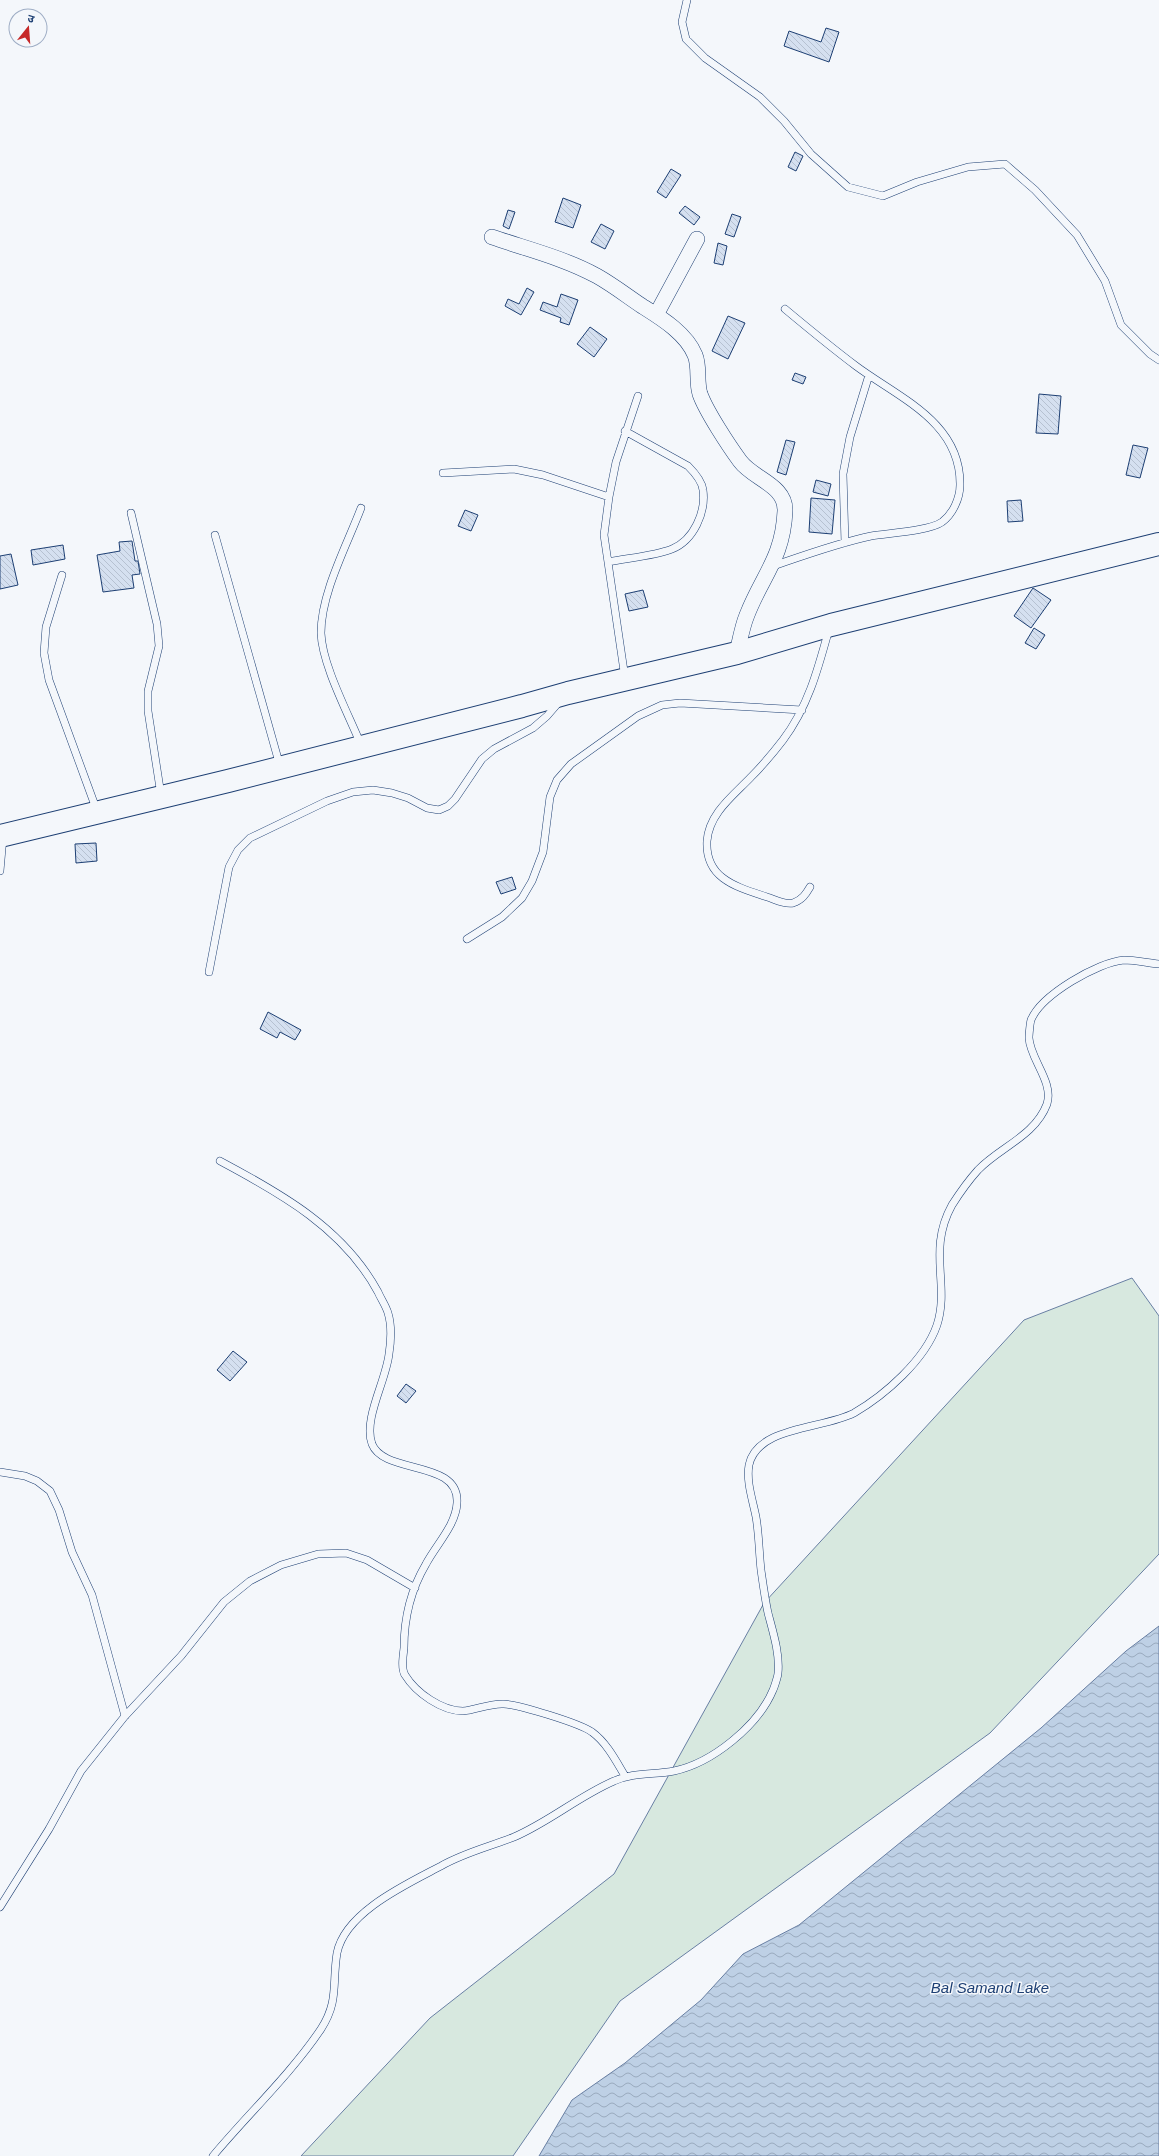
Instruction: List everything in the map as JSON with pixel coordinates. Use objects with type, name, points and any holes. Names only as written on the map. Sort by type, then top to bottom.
[{"type":"highway","points":[[2,835],[522,706],[568,692],[737,653],[831,625],[1159,544]]},
{"type":"street","points":[[492,236],[571,264],[620,290],[673,328],[689,345],[698,367],[700,392],[704,404],[741,462],[777,491],[783,498],[785,510],[781,543],[772,566],[747,615],[737,653]]},
{"type":"street","points":[[656,315],[697,239]]},
{"type":"lane","points":[[687,0],[682,22],[686,39],[705,58],[760,97],[784,121],[811,154],[848,187],[883,196],[917,182],[968,167],[1005,164],[1036,190],[1076,234],[1105,281],[1121,324],[1150,354],[1159,360]]},
{"type":"lane","points":[[772,566],[870,536],[922,528],[942,522],[954,509],[960,490],[960,468],[956,453],[943,432],[912,402],[869,375],[785,310]]},
{"type":"lane","points":[[845,543],[843,474],[857,409],[869,375]]},
{"type":"lane","points":[[625,680],[604,535],[609,497],[616,462],[625,431],[638,396]]},
{"type":"lane","points":[[608,562],[673,549],[691,535],[698,524],[703,508],[703,488],[695,473],[688,466],[625,431]]},
{"type":"lane","points":[[443,473],[490,469],[514,469],[543,475],[609,497]]},
{"type":"lane","points":[[361,508],[324,608],[321,634],[327,663],[361,746]]},
{"type":"lane","points":[[131,513],[157,624],[159,646],[148,691],[148,711],[161,796]]},
{"type":"lane","points":[[215,535],[280,766]]},
{"type":"lane","points":[[62,575],[46,627],[44,653],[49,680],[98,811]]},
{"type":"lane","points":[[810,887],[805,897],[792,903],[782,902],[735,886],[719,876],[708,859],[707,840],[712,823],[726,801],[751,777],[783,740],[802,710],[814,684],[831,625]]},
{"type":"lane","points":[[209,972],[229,867],[238,850],[250,838],[327,801],[352,792],[373,790],[392,793],[408,798],[427,808],[439,810],[448,806],[455,799],[482,759],[494,749],[532,728],[547,716],[568,692]]},
{"type":"lane","points":[[467,938],[502,917],[522,898],[532,881],[543,852],[550,797],[557,780],[571,764],[638,716],[662,705],[680,702],[802,710]]},
{"type":"lane","points":[[0,871],[2,835]]},
{"type":"lane","points":[[213,2156],[281,2078],[322,2026],[333,2007],[338,1952],[342,1936],[354,1920],[389,1895],[444,1864],[478,1848],[515,1836],[608,1783],[625,1776],[674,1771],[700,1763],[723,1749],[743,1730],[767,1702],[778,1672],[775,1643],[762,1576],[757,1519],[750,1488],[749,1467],[755,1451],[768,1439],[835,1420],[854,1413],[906,1373],[931,1341],[938,1323],[941,1312],[938,1257],[941,1232],[952,1206],[978,1170],[1024,1135],[1038,1120],[1046,1106],[1048,1095],[1028,1042],[1030,1022],[1041,1004],[1060,989],[1099,968],[1122,960],[1159,964]]},
{"type":"lane","points":[[220,1161],[276,1190],[337,1236],[367,1273],[388,1312],[391,1329],[389,1356],[370,1426],[371,1441],[376,1452],[389,1460],[434,1473],[450,1481],[458,1501],[454,1515],[425,1566],[406,1609],[403,1663],[404,1673],[414,1686],[428,1698],[445,1707],[461,1711],[503,1704],[521,1707],[579,1725],[592,1731],[606,1745],[625,1776]]},
{"type":"lane","points":[[0,1472],[25,1476],[37,1481],[50,1491],[59,1510],[72,1552],[92,1595],[126,1716]]},
{"type":"lane","points":[[0,1907],[49,1829],[81,1771],[126,1716],[157,1684],[224,1602],[250,1581],[281,1566],[318,1554],[346,1553],[367,1560],[415,1588]]},
{"type":"shaded area","points":[[1132,1278],[1159,1316],[1159,1554],[990,1733],[620,2001],[513,2156],[301,2156],[430,2018],[614,1874],[764,1603],[1024,1320]]},
{"type":"water","name":"Bal Samand Lake","points":[[1159,1626],[1159,2156],[539,2156],[572,2100],[625,2063],[701,2000],[743,1954],[799,1925],[1041,1728],[1126,1651]]},
{"type":"building","points":[[826,28],[839,32],[829,62],[784,46],[789,31],[821,42]]},
{"type":"building","points":[[795,152],[803,156],[796,171],[788,167]]},
{"type":"building","points":[[671,169],[681,175],[666,198],[657,192]]},
{"type":"building","points":[[563,198],[581,205],[573,228],[555,222]]},
{"type":"building","points":[[685,206],[700,217],[694,225],[679,213]]},
{"type":"building","points":[[508,210],[515,212],[509,229],[503,226]]},
{"type":"building","points":[[732,214],[741,217],[734,237],[725,234]]},
{"type":"building","points":[[601,224],[614,231],[605,249],[591,242]]},
{"type":"building","points":[[718,243],[727,246],[723,265],[714,263]]},
{"type":"building","points":[[527,288],[534,292],[521,315],[505,306],[508,299],[519,304]]},
{"type":"building","points":[[561,294],[578,300],[569,325],[560,322],[561,318],[540,310],[543,302],[557,307]]},
{"type":"building","points":[[728,316],[745,323],[728,359],[712,351]]},
{"type":"building","points":[[590,327],[607,339],[594,357],[577,344]]},
{"type":"building","points":[[795,373],[806,377],[803,384],[792,380]]},
{"type":"building","points":[[1039,394],[1061,396],[1058,434],[1036,433]]},
{"type":"building","points":[[786,440],[795,442],[786,475],[777,472]]},
{"type":"building","points":[[1133,445],[1148,448],[1140,478],[1126,475]]},
{"type":"building","points":[[816,480],[831,484],[828,496],[813,492]]},
{"type":"building","points":[[811,498],[835,500],[832,534],[809,532]]},
{"type":"building","points":[[1021,500],[1023,521],[1008,522],[1007,501]]},
{"type":"building","points":[[465,510],[478,515],[471,531],[458,526]]},
{"type":"building","points":[[132,541],[135,561],[138,561],[140,574],[132,575],[134,588],[103,592],[97,555],[120,551],[119,542]]},
{"type":"building","points":[[63,545],[65,559],[33,565],[31,550]]},
{"type":"building","points":[[11,554],[18,585],[0,589],[0,556]]},
{"type":"building","points":[[1033,588],[1051,600],[1031,628],[1014,616]]},
{"type":"building","points":[[643,590],[648,607],[629,611],[625,594]]},
{"type":"building","points":[[1034,628],[1045,635],[1036,649],[1025,643]]},
{"type":"building","points":[[96,843],[97,861],[76,863],[75,844]]},
{"type":"building","points":[[512,877],[516,889],[501,894],[496,882]]},
{"type":"building","points":[[268,1012],[301,1030],[295,1040],[280,1032],[277,1038],[260,1029]]},
{"type":"building","points":[[233,1351],[247,1362],[230,1381],[217,1370]]},
{"type":"building","points":[[406,1384],[416,1391],[406,1403],[397,1396]]}]
